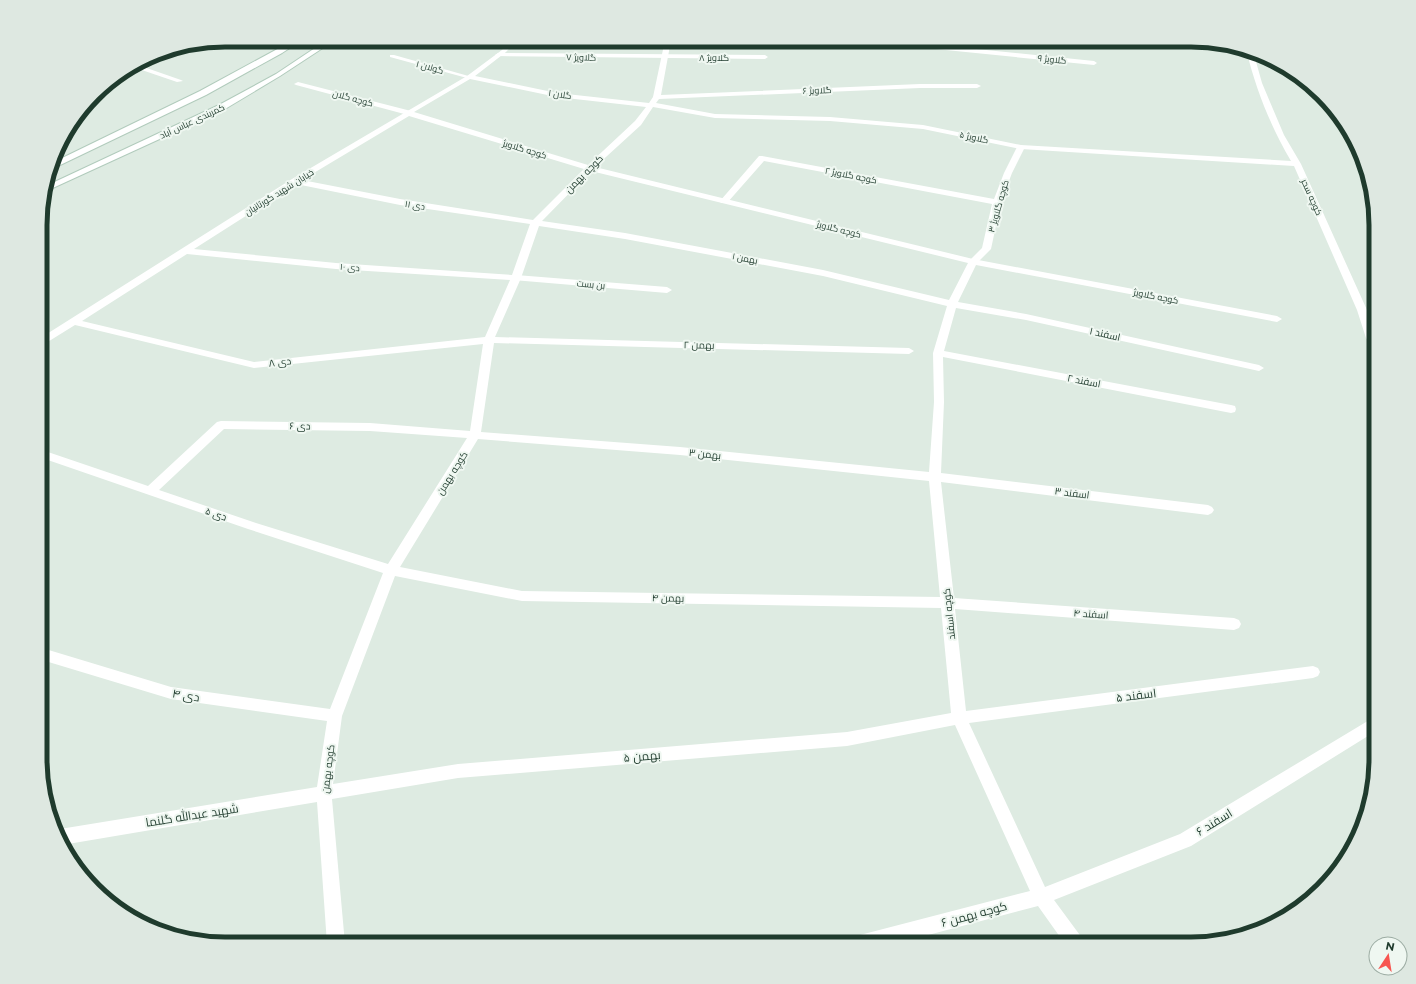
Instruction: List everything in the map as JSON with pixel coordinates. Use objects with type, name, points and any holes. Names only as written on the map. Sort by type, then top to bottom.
[{"type":"street","name":"کمربندی عباس آباد","points":[[59,162],[203,93],[288,47]]},
{"type":"street","name":"کمربندی عباس آباد","points":[[51,187],[222,106],[278,75],[321,47]]},
{"type":"street","name":"خیابان شهید گورتانیان","points":[[47,338],[295,182],[469,77],[508,47]]},
{"type":"street","name":"کوچه بهمن","points":[[335,937],[324,794],[335,716],[391,570],[475,435],[489,340],[516,278],[535,223],[589,168],[638,123],[652,105],[657,97],[666,47]]},
{"type":"street","name":"گلاویژ ۹","points":[[935,47],[1094,63]]},
{"type":"street","name":"گلاویژ ۷","points":[[498,55],[664,58]]},
{"type":"street","name":"گولان ۱","points":[[392,56],[469,77]]},
{"type":"street","name":"گلاویژ ۸","points":[[664,58],[764,57]]},
{"type":"street","name":"کوچه سحر","points":[[1251,57],[1258,83],[1280,135],[1297,164],[1362,310],[1369,332]]},
{"type":"street","points":[[141,68],[180,81]]},
{"type":"street","name":"گلان ۱","points":[[469,77],[557,94],[652,105]]},
{"type":"street","name":"کوچه گلان","points":[[298,84],[408,113]]},
{"type":"street","name":"گلاویژ ۶","points":[[657,97],[905,87],[977,86]]},
{"type":"street","name":"گلاویژ ۵","points":[[652,105],[715,116],[830,119],[923,127],[1022,147],[1297,164]]},
{"type":"street","name":"کوچه گلاویژ","points":[[408,113],[589,168],[972,262],[1277,319]]},
{"type":"street","name":"کوچه گلاویژ ۳","points":[[972,262],[986,249],[997,202],[1008,172],[1022,147]]},
{"type":"street","name":"کوچه گلاویژ ۲","points":[[724,201],[762,158],[997,202]]},
{"type":"street","name":"دی ۱۱","points":[[295,182],[400,202],[535,223]]},
{"type":"street","name":"بهمن ۱","points":[[535,223],[625,236],[823,273],[952,304]]},
{"type":"street","name":"دی ۱۰","points":[[185,251],[336,266],[516,278]]},
{"type":"street","name":"کوچه اسفند","points":[[972,262],[952,304],[938,353],[939,402],[935,477],[959,718],[1041,897],[1071,937]]},
{"type":"street","name":"بن بست","points":[[516,278],[666,290]]},
{"type":"street","name":"اسفند ۱","points":[[952,304],[1026,317],[1259,368]]},
{"type":"street","name":"دی ۸","points":[[74,322],[254,365],[489,340]]},
{"type":"street","name":"بهمن ۲","points":[[489,340],[909,351]]},
{"type":"street","name":"اسفند ۲","points":[[938,353],[1231,409]]},
{"type":"street","name":"دی ۶","points":[[150,491],[221,425],[370,427],[475,435]]},
{"type":"street","name":"بهمن ۳","points":[[475,435],[680,452],[935,477]]},
{"type":"street","name":"دی ۵","points":[[47,456],[252,526],[391,570]]},
{"type":"street","name":"اسفند ۳","points":[[935,477],[1208,510]]},
{"type":"street","name":"بهمن ۴","points":[[391,570],[522,596],[948,603]]},
{"type":"street","name":"اسفند ۴","points":[[948,603],[1234,624]]},
{"type":"street","name":"دی ۴","points":[[47,656],[171,693],[335,716]]},
{"type":"street","name":"اسفند ۵","points":[[959,718],[1313,672]]},
{"type":"street","name":"بهمن ۵","points":[[324,794],[458,771],[847,739],[959,718]]},
{"type":"street","name":"اسفند ۶","points":[[1041,897],[1185,840],[1369,727]]},
{"type":"street","name":"شهید عبدالله گلنما","points":[[64,836],[324,794]]},
{"type":"street","name":"کوچه بهمن ۶","points":[[887,937],[1041,897]]}]
